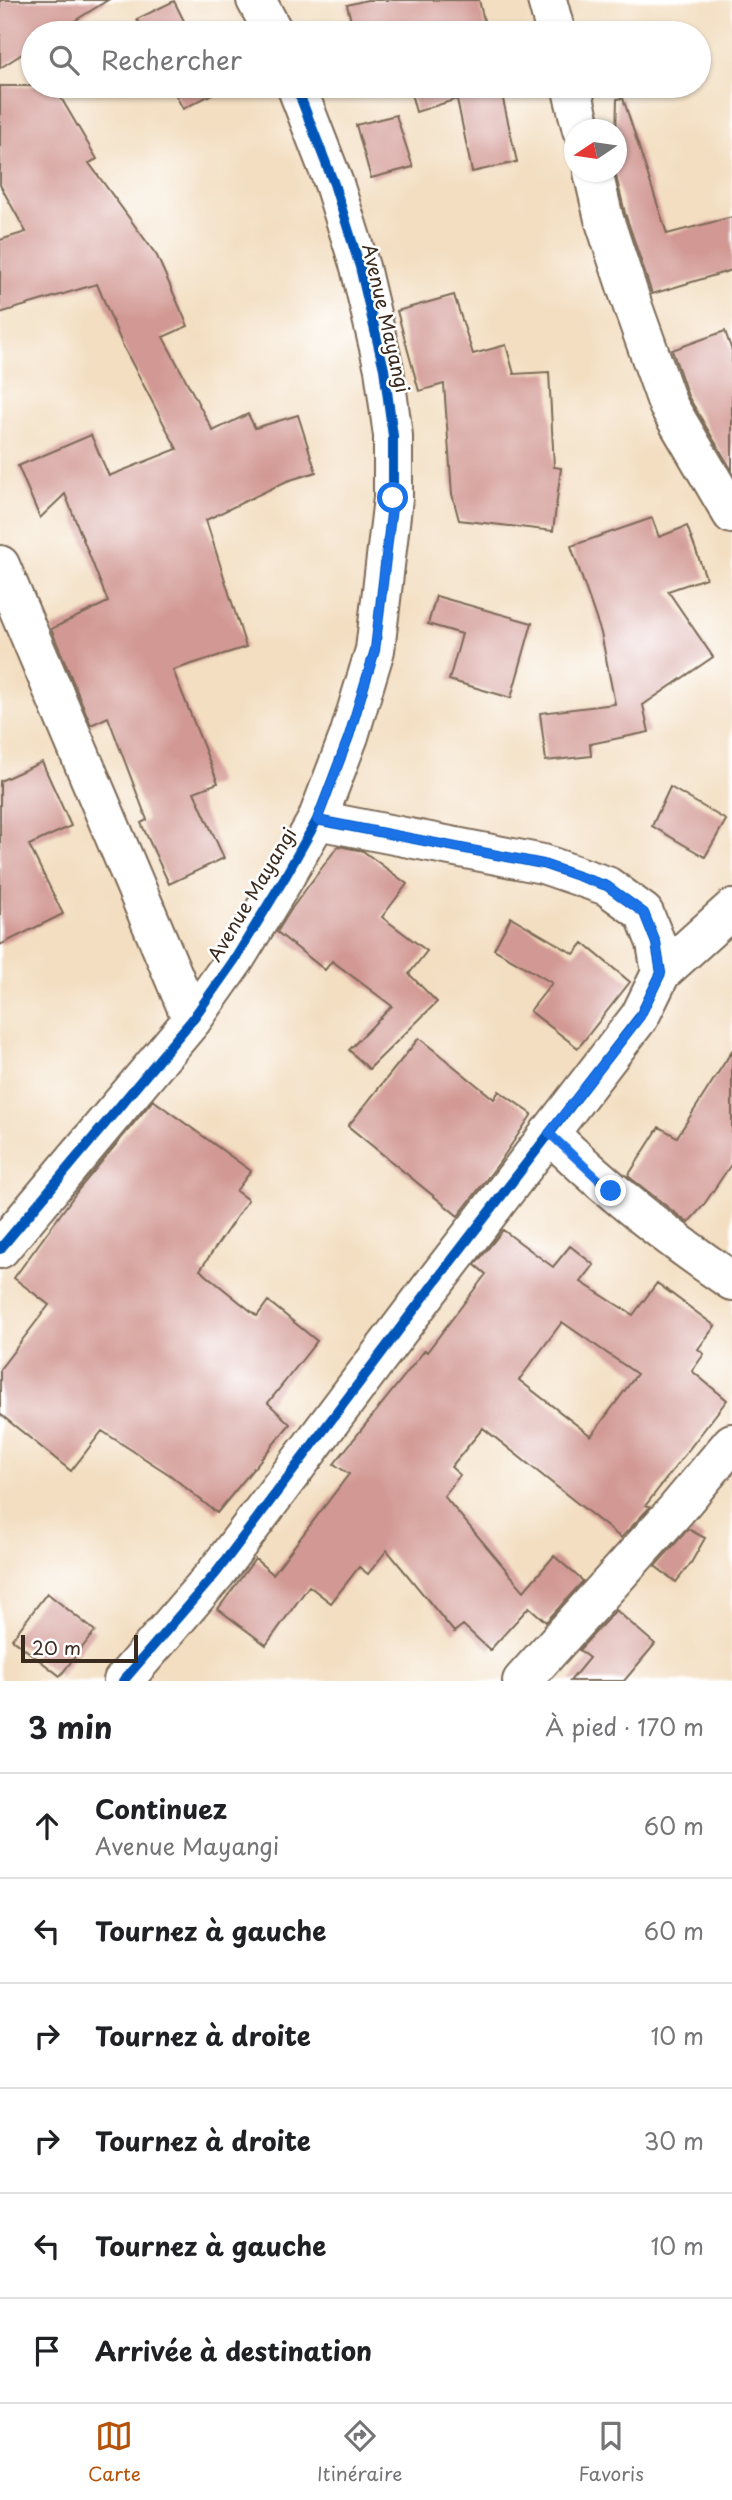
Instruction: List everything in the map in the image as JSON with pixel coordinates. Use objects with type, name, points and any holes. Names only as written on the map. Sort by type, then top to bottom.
[{"type":"street","points":[[256,0],[267,21]]},
{"type":"street","points":[[547,0],[553,21]]},
{"type":"street","name":"Avenue Mayangi","points":[[0,1249],[192,1020],[235,959],[317,820],[349,736],[375,650],[393,498],[393,436],[384,369],[360,267],[334,184],[301,98]]},
{"type":"street","points":[[574,98],[579,119]]},
{"type":"street","points":[[595,182],[604,219],[668,405],[732,514]]},
{"type":"street","points":[[0,565],[192,1020]]},
{"type":"street","points":[[317,820],[543,864],[607,886],[644,913],[656,943],[661,973]]},
{"type":"street","points":[[123,1681],[216,1573],[640,1017],[661,973],[732,909]]},
{"type":"street","points":[[549,1133],[611,1191],[696,1257],[732,1281]]},
{"type":"street","points":[[522,1681],[676,1510],[732,1443]]},
{"type":"building","points":[[0,0],[108,0],[74,21],[21,21],[21,55],[0,68]]},
{"type":"building","points":[[367,0],[479,0],[484,21],[351,21],[347,5]]},
{"type":"building","points":[[174,1],[184,21],[138,21],[137,19]]},
{"type":"building","points":[[0,86],[21,86],[21,98],[61,98],[97,159],[89,163],[157,256],[188,326],[163,337],[213,431],[248,414],[255,428],[298,415],[316,472],[287,481],[206,520],[246,647],[173,670],[218,783],[194,792],[224,858],[169,884],[141,823],[147,820],[108,717],[91,725],[51,629],[108,602],[65,494],[40,518],[18,466],[91,435],[109,476],[177,449],[122,344],[97,284],[0,313],[0,240],[26,232],[0,185]]},
{"type":"building","points":[[177,98],[205,98],[183,109]]},
{"type":"building","points":[[412,98],[503,98],[517,162],[472,172],[457,99],[416,112]]},
{"type":"building","points":[[623,98],[667,234],[732,217],[732,270],[652,294],[617,182],[627,182],[627,119],[616,119],[617,99]]},
{"type":"building","points":[[396,115],[413,167],[371,178],[356,125]]},
{"type":"building","points":[[454,295],[473,354],[506,345],[514,374],[549,372],[554,467],[561,468],[553,531],[459,520],[452,494],[444,384],[419,391],[397,311]]},
{"type":"building","points":[[725,331],[732,351],[732,471],[688,396],[672,350]]},
{"type":"building","points":[[652,518],[659,537],[687,526],[706,578],[668,591],[713,657],[643,705],[649,732],[590,744],[591,756],[546,761],[540,713],[615,704],[601,633],[571,546]]},
{"type":"building","points":[[436,596],[532,623],[511,698],[449,680],[462,634],[428,624]]},
{"type":"building","points":[[42,762],[71,826],[29,845],[63,914],[0,945],[0,781]]},
{"type":"building","points":[[670,787],[726,820],[705,857],[652,826]]},
{"type":"building","points":[[338,846],[363,851],[407,884],[382,917],[427,951],[409,974],[437,1002],[369,1069],[349,1050],[392,1006],[332,961],[325,970],[277,932]]},
{"type":"building","points":[[511,917],[574,954],[583,943],[630,982],[578,1048],[530,1011],[552,983],[494,949]]},
{"type":"building","points":[[419,1038],[494,1099],[499,1091],[532,1114],[458,1216],[348,1126]]},
{"type":"building","points":[[732,1051],[732,1163],[688,1223],[628,1176],[659,1127],[677,1137]]},
{"type":"building","points":[[153,1100],[251,1171],[236,1191],[248,1200],[200,1270],[257,1316],[268,1301],[317,1341],[268,1403],[290,1424],[217,1513],[170,1475],[102,1431],[71,1471],[0,1414],[0,1369],[49,1305],[14,1278],[79,1189]]},
{"type":"building","points":[[503,1230],[553,1267],[570,1246],[594,1265],[581,1282],[633,1315],[657,1283],[715,1326],[698,1349],[704,1354],[692,1371],[727,1400],[646,1505],[650,1507],[621,1538],[483,1428],[451,1467],[460,1475],[444,1496],[524,1591],[554,1556],[583,1581],[546,1622],[529,1607],[490,1650],[463,1625],[454,1632],[387,1550],[368,1574],[359,1567],[331,1603],[309,1586],[266,1645],[218,1609],[255,1559],[273,1574],[349,1474],[334,1464],[425,1350],[427,1352],[486,1274],[475,1265]],"holes":[[[562,1322],[637,1374],[591,1436],[519,1380]]]},
{"type":"building","points":[[688,1529],[705,1538],[676,1582],[655,1566]]},
{"type":"building","points":[[47,1593],[95,1631],[60,1676],[12,1639]]},
{"type":"building","points":[[616,1610],[655,1644],[624,1681],[570,1681],[589,1658],[579,1650]]},
{"type":"cycle path","points":[[0,1249],[192,1020],[235,959],[317,820],[349,736],[375,650],[393,498],[393,436],[384,369],[360,267],[334,184],[301,98]]},
{"type":"cycle path","points":[[123,1681],[216,1573],[640,1016],[661,973],[656,943],[644,913],[607,886],[543,864],[317,820]]},
{"type":"route","points":[[393,498],[375,650],[349,736],[317,820],[543,864],[607,886],[644,913],[656,943],[661,973],[640,1017],[549,1133],[611,1191]]}]
